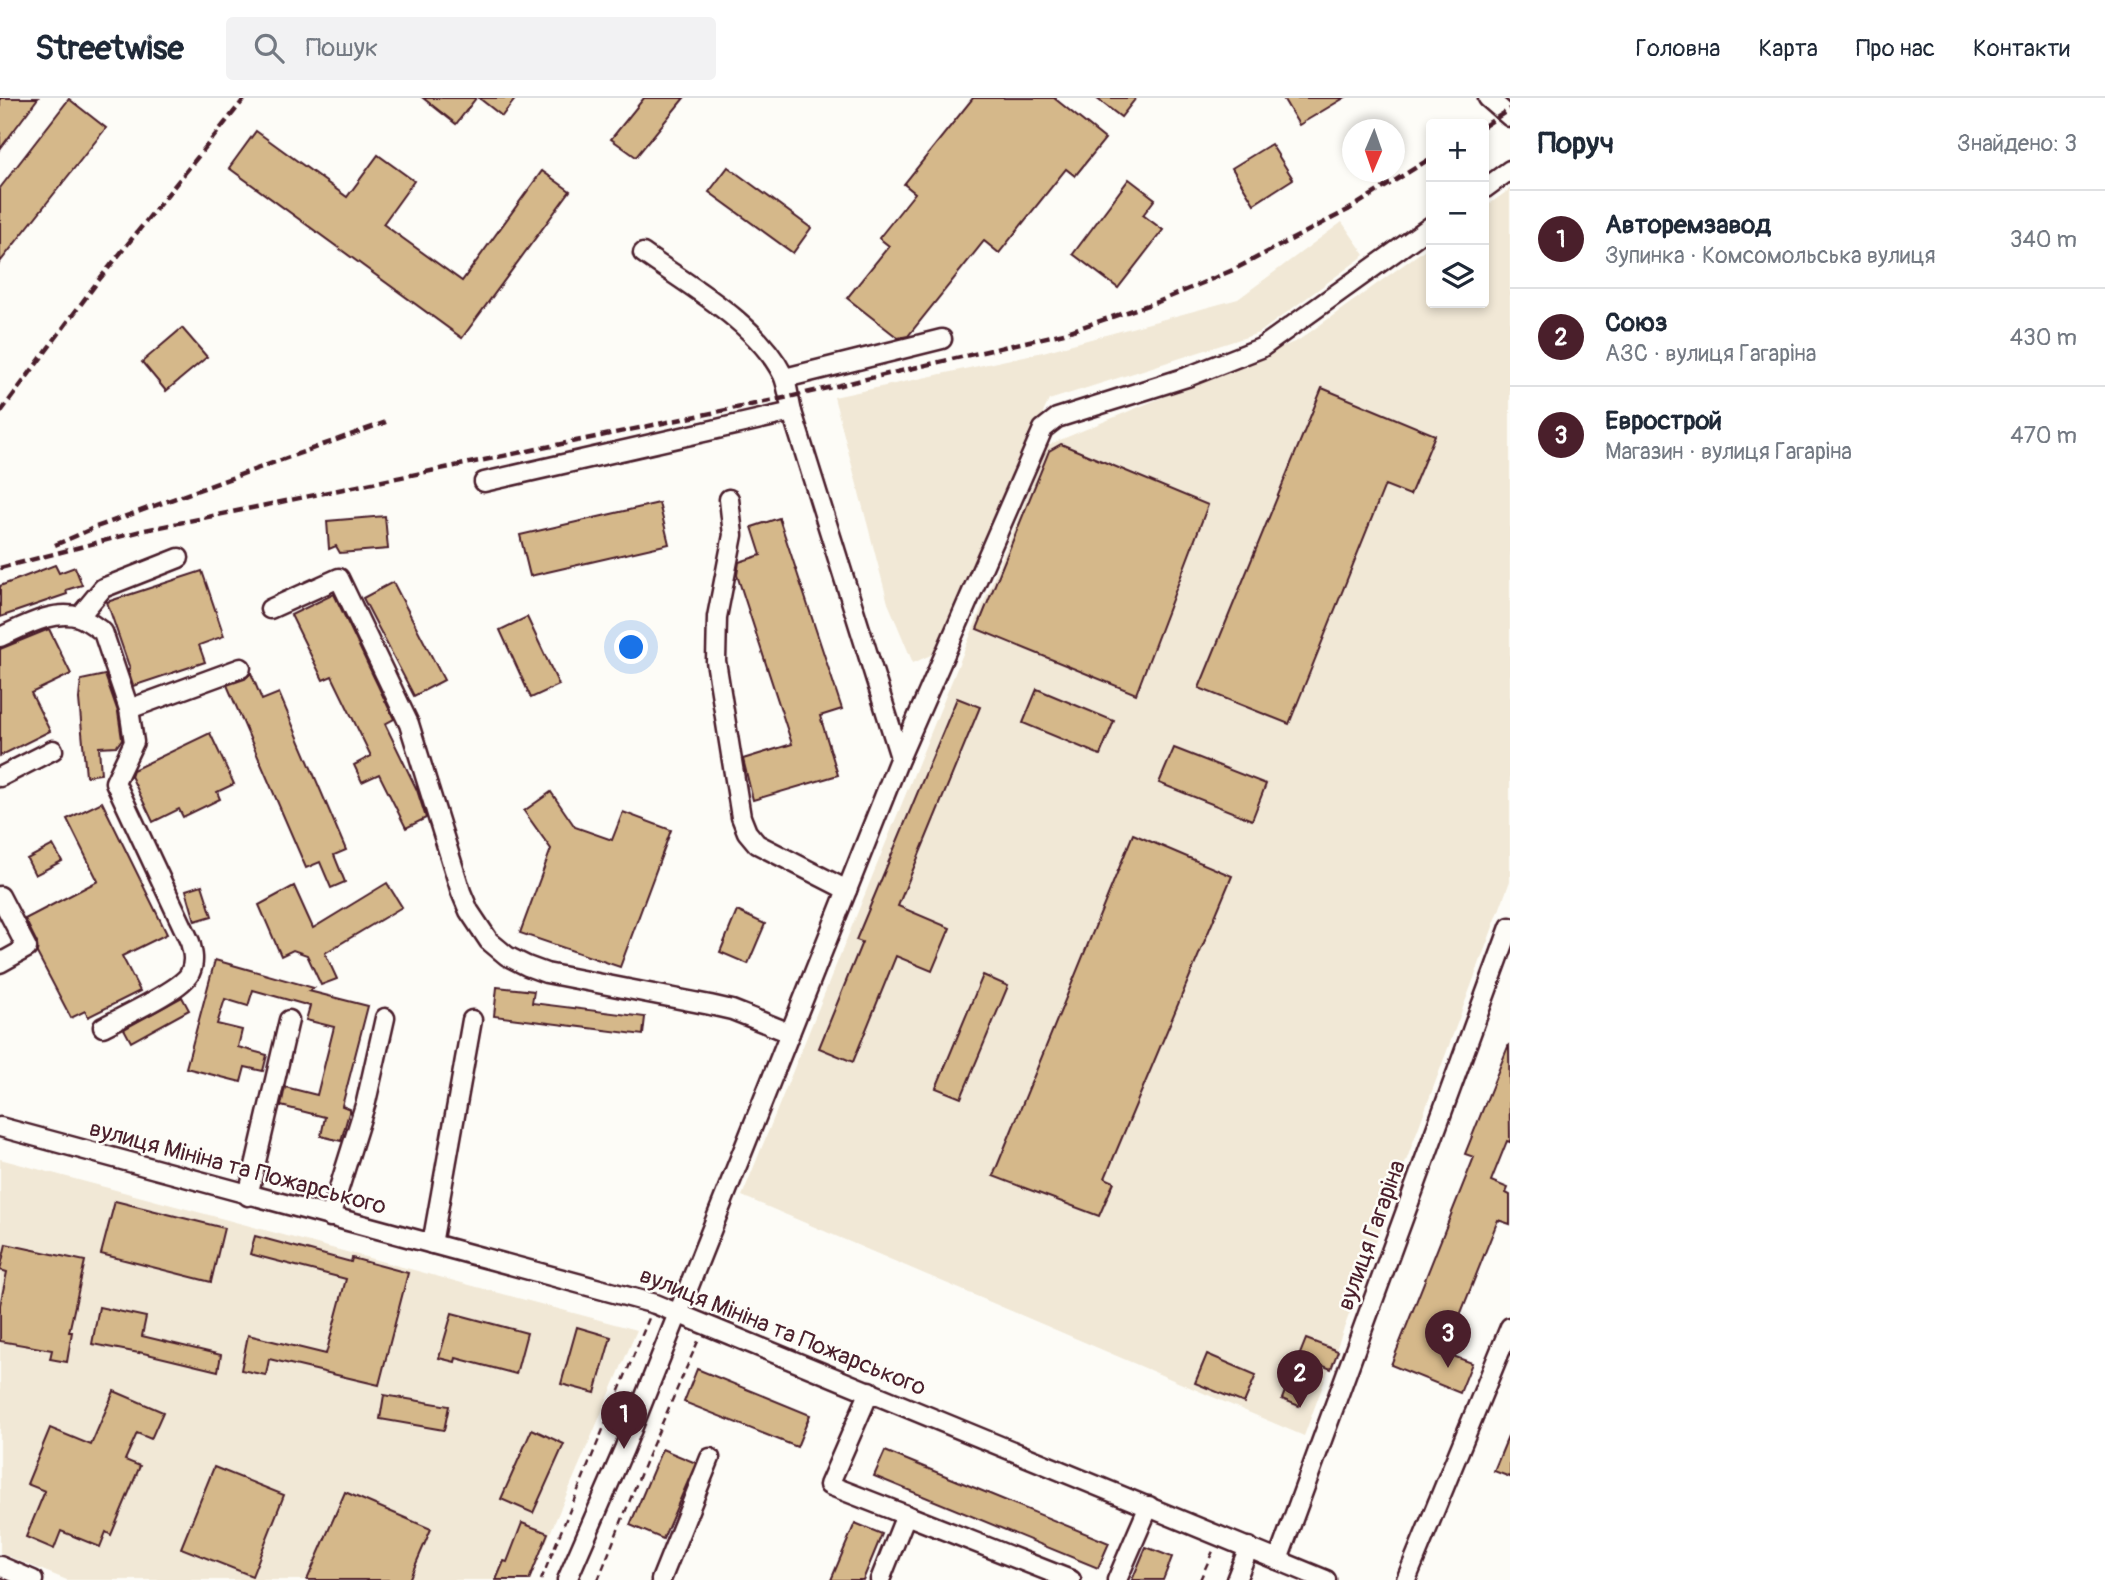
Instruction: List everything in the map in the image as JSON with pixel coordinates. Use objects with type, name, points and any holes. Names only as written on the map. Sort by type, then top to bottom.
[{"type":"street","points":[[1488,98],[1510,117]]},
{"type":"street","points":[[1489,185],[1510,170]]},
{"type":"street","points":[[567,1580],[624,1449],[900,757],[1043,429],[1057,418],[1187,377],[1261,348],[1426,230]]},
{"type":"street","points":[[643,253],[740,323],[776,362],[785,378],[792,412],[900,757]]},
{"type":"street","points":[[785,378],[942,339]]},
{"type":"street","points":[[484,482],[792,412]]},
{"type":"street","points":[[729,499],[733,535],[716,617],[716,661],[741,817],[747,832],[757,844],[847,890]]},
{"type":"street","points":[[79,617],[103,588],[179,558]]},
{"type":"street","points":[[270,609],[339,578],[401,704],[461,892],[469,911],[489,941],[508,956],[546,973],[732,1010],[790,1033]]},
{"type":"street","points":[[0,637],[59,615],[79,617],[103,632],[129,709],[134,742],[115,782],[190,942],[194,960],[189,975],[178,986],[103,1027]]},
{"type":"street","points":[[129,709],[241,668]]},
{"type":"street","points":[[0,777],[53,750]]},
{"type":"street","points":[[0,896],[27,948],[0,963]]},
{"type":"street","name":"вулиця Гагаріна","points":[[1278,1559],[1510,928]]},
{"type":"street","points":[[330,1217],[366,1102],[385,1018]]},
{"type":"street","points":[[248,1196],[289,1020]]},
{"type":"street","points":[[432,1244],[472,1020]]},
{"type":"street","name":"вулиця Мініна та Пожарського","points":[[0,1128],[655,1304],[1326,1580]]},
{"type":"street","points":[[1406,1580],[1510,1326]]},
{"type":"street","points":[[870,1391],[829,1485],[1071,1580]]},
{"type":"street","points":[[662,1580],[710,1458]]},
{"type":"street","points":[[1116,1580],[1149,1506]]},
{"type":"street","points":[[880,1580],[906,1515]]},
{"type":"street","points":[[1236,1580],[1249,1547]]},
{"type":"street","points":[[0,1566],[33,1580]]},
{"type":"path","points":[[541,1580],[655,1304]]},
{"type":"path","points":[[598,1580],[646,1460],[706,1324]]},
{"type":"path","points":[[1200,1580],[1219,1535]]},
{"type":"shaded area","points":[[1510,189],[1510,881],[1304,1436],[742,1196],[1048,445],[1299,340],[1426,249],[1426,308],[1489,308],[1489,204]]},
{"type":"shaded area","points":[[1342,222],[1365,255],[1259,333],[1049,400],[933,654],[913,663],[888,603],[834,397],[1043,352],[1238,299]]},
{"type":"shaded area","points":[[0,1159],[637,1330],[530,1580],[67,1580],[0,1553]]},
{"type":"building","points":[[0,98],[38,98],[0,149]]},
{"type":"building","points":[[423,98],[476,98],[456,124]]},
{"type":"building","points":[[479,98],[516,98],[502,116]]},
{"type":"building","points":[[644,98],[684,98],[636,157],[611,139]]},
{"type":"building","points":[[973,98],[1054,98],[1105,139],[1075,176],[1066,169],[999,253],[984,241],[908,336],[898,338],[847,298],[889,246],[879,238],[915,193],[904,184]]},
{"type":"building","points":[[1096,98],[1136,98],[1121,117]]},
{"type":"building","points":[[1283,98],[1344,98],[1299,125]]},
{"type":"building","points":[[69,99],[106,128],[0,262],[0,188]]},
{"type":"building","points":[[256,131],[347,197],[378,155],[414,181],[383,224],[462,281],[542,171],[570,191],[462,338],[229,168]]},
{"type":"building","points":[[1271,144],[1293,179],[1254,204],[1232,168]]},
{"type":"building","points":[[728,167],[811,228],[793,253],[709,192]]},
{"type":"building","points":[[1129,179],[1155,199],[1143,215],[1163,230],[1118,288],[1073,254]]},
{"type":"building","points":[[182,328],[207,357],[166,391],[142,362]]},
{"type":"building","points":[[1322,388],[1435,435],[1410,495],[1385,485],[1289,724],[1199,688]]},
{"type":"building","points":[[1061,444],[1208,505],[1136,694],[977,629],[1049,451]]},
{"type":"building","points":[[659,503],[669,544],[530,576],[520,535]]},
{"type":"building","points":[[385,516],[388,549],[340,553],[336,546],[329,549],[327,521]]},
{"type":"building","points":[[779,518],[842,709],[820,716],[838,775],[753,800],[743,759],[792,744],[737,575],[739,562],[761,555],[752,527]]},
{"type":"building","points":[[55,565],[59,573],[75,567],[82,585],[66,590],[67,594],[0,617],[0,586]]},
{"type":"building","points":[[202,571],[224,636],[199,645],[205,662],[133,686],[128,670],[130,669],[107,602]]},
{"type":"building","points":[[393,582],[444,680],[414,696],[363,598]]},
{"type":"building","points":[[334,594],[394,719],[385,724],[417,790],[426,818],[406,828],[379,774],[362,782],[354,765],[371,756],[332,676],[323,680],[291,615]]},
{"type":"building","points":[[527,617],[559,685],[531,698],[500,630]]},
{"type":"building","points":[[49,629],[71,674],[31,693],[50,731],[0,756],[0,649]]},
{"type":"building","points":[[251,673],[262,700],[279,693],[346,850],[334,855],[345,882],[331,888],[320,862],[306,868],[227,685],[245,679]]},
{"type":"building","points":[[105,675],[118,712],[122,739],[117,746],[99,747],[101,774],[86,776],[79,699],[81,680]]},
{"type":"building","points":[[1037,689],[1114,721],[1100,755],[1023,723]]},
{"type":"building","points":[[957,698],[980,707],[898,906],[950,928],[932,971],[896,956],[853,1062],[819,1048],[862,942],[856,940]]},
{"type":"building","points":[[210,733],[234,784],[217,792],[220,799],[183,817],[179,809],[153,822],[131,776],[133,770]]},
{"type":"building","points":[[1174,748],[1266,784],[1252,820],[1159,783]]},
{"type":"building","points":[[551,792],[575,827],[612,840],[623,812],[671,830],[620,967],[520,933],[551,849],[524,811]]},
{"type":"building","points":[[102,802],[167,934],[122,956],[140,991],[88,1017],[85,1011],[71,1018],[37,953],[37,943],[25,919],[98,881],[67,819]]},
{"type":"building","points":[[1133,834],[1232,876],[1105,1178],[1114,1182],[1099,1216],[993,1176]]},
{"type":"building","points":[[53,845],[62,861],[35,875],[27,859]]},
{"type":"building","points":[[387,883],[402,907],[325,953],[337,979],[321,985],[307,955],[293,950],[281,956],[259,905],[294,886],[313,928]]},
{"type":"building","points":[[202,885],[212,916],[195,921],[186,890]]},
{"type":"building","points":[[737,911],[765,924],[748,964],[720,952]]},
{"type":"building","points":[[215,960],[314,988],[309,991],[368,1006],[342,1106],[350,1109],[341,1141],[321,1136],[325,1117],[281,1106],[285,1087],[317,1095],[334,1027],[306,1020],[310,1006],[253,990],[248,1006],[225,999],[217,1024],[242,1030],[238,1047],[267,1055],[263,1071],[245,1067],[241,1082],[186,1068]]},
{"type":"building","points":[[983,975],[1008,986],[961,1098],[936,1088]]},
{"type":"building","points":[[497,987],[534,991],[532,1003],[645,1017],[643,1035],[494,1016]]},
{"type":"building","points":[[182,997],[189,1010],[131,1042],[124,1029]]},
{"type":"building","points":[[1509,1044],[1510,1142],[1507,1141],[1491,1181],[1508,1188],[1506,1193],[1510,1195],[1510,1224],[1498,1220],[1445,1353],[1472,1363],[1460,1393],[1391,1365],[1474,1157],[1465,1154]]},
{"type":"building","points":[[115,1201],[224,1228],[211,1282],[101,1254]]},
{"type":"building","points":[[255,1236],[351,1262],[352,1258],[408,1273],[379,1385],[269,1359],[266,1375],[241,1370],[248,1335],[326,1354],[346,1279],[250,1254]]},
{"type":"building","points":[[6,1244],[85,1261],[69,1332],[72,1332],[67,1362],[50,1359],[52,1350],[0,1341],[0,1305],[7,1272],[0,1270]]},
{"type":"building","points":[[99,1307],[146,1317],[142,1336],[221,1355],[218,1371],[92,1344]]},
{"type":"building","points":[[452,1313],[527,1333],[516,1374],[456,1358],[455,1362],[439,1358]]},
{"type":"building","points":[[577,1327],[611,1337],[595,1393],[561,1384]]},
{"type":"building","points":[[1306,1339],[1338,1351],[1331,1369],[1316,1363],[1299,1406],[1282,1399]]},
{"type":"building","points":[[1207,1354],[1256,1375],[1244,1403],[1195,1383]]},
{"type":"building","points":[[697,1369],[810,1415],[797,1447],[684,1402]]},
{"type":"building","points":[[114,1391],[163,1412],[151,1439],[137,1433],[125,1460],[140,1466],[111,1535],[106,1532],[100,1547],[61,1531],[54,1549],[26,1537],[45,1491],[27,1484],[50,1428],[91,1445]]},
{"type":"building","points":[[384,1395],[449,1406],[444,1430],[380,1419]]},
{"type":"building","points":[[532,1429],[564,1444],[533,1513],[501,1499]]},
{"type":"building","points":[[1510,1432],[1510,1477],[1494,1471]]},
{"type":"building","points":[[662,1449],[696,1463],[663,1539],[630,1525]]},
{"type":"building","points":[[885,1451],[1109,1543],[1098,1568],[874,1476]]},
{"type":"building","points":[[214,1467],[284,1495],[252,1576],[181,1548]]},
{"type":"building","points":[[345,1492],[431,1529],[409,1580],[307,1580]]},
{"type":"building","points":[[522,1523],[548,1533],[529,1580],[496,1580],[504,1561],[507,1562]]},
{"type":"building","points":[[855,1523],[882,1534],[863,1580],[831,1580]]},
{"type":"building","points":[[1146,1547],[1172,1557],[1163,1580],[1132,1580]]},
{"type":"railway","points":[[0,413],[98,281],[245,98]]},
{"type":"railway","points":[[1489,123],[1510,109]]},
{"type":"railway","points":[[0,568],[145,530],[789,397],[1064,333],[1160,301],[1233,270],[1348,210],[1426,161]]},
{"type":"railway","points":[[55,545],[96,527],[386,422]]},
{"type":"place","name":"Еврострой","points":[[1448,1368]]},
{"type":"place","name":"Союз","points":[[1300,1408]]},
{"type":"place","name":"Авторемзавод","points":[[624,1449]]}]
